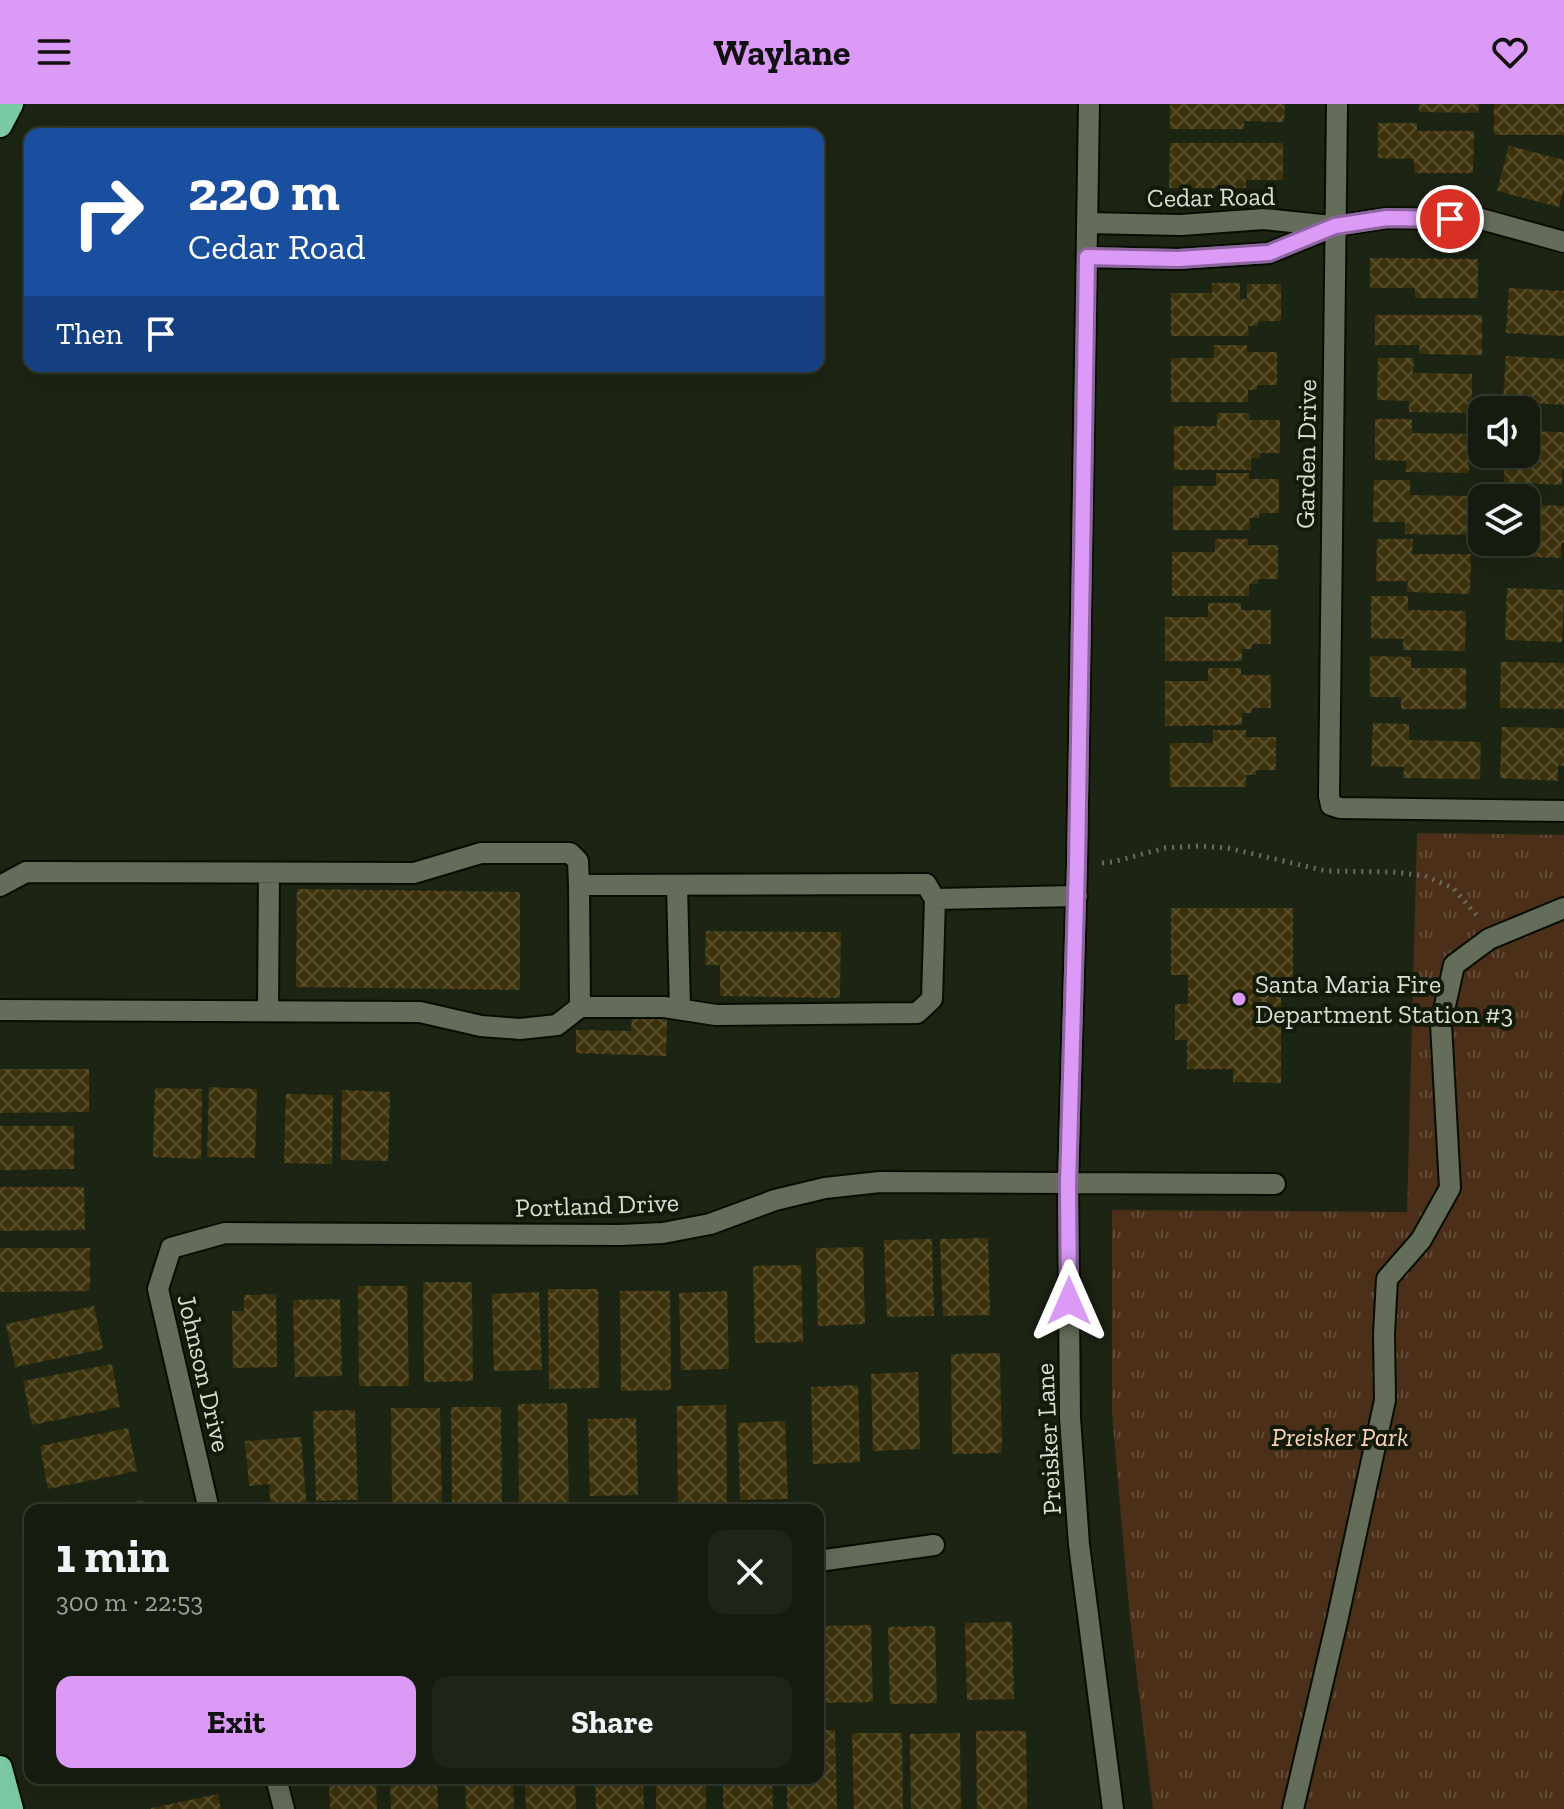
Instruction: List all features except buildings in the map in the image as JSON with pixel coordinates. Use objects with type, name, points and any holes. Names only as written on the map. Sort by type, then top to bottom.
[{"type":"highway","points":[[0,125],[11,104]]},
{"type":"highway","points":[[0,1768],[11,1809]]},
{"type":"street","name":"Preisker Lane","points":[[1089,104],[1077,896],[1068,1184],[1071,1434],[1079,1545],[1113,1809]]},
{"type":"street","name":"Garden Drive","points":[[1337,104],[1331,805],[1340,808],[1564,811]]},
{"type":"street","name":"Cedar Road","points":[[1087,257],[1178,259],[1269,253],[1335,226],[1387,218],[1481,219],[1564,242]]},
{"type":"street","name":"Cedar Road","points":[[1088,223],[1181,225],[1264,219],[1335,226]]},
{"type":"street","points":[[0,886],[26,872],[414,873],[481,853],[570,853],[578,861],[580,1007]]},
{"type":"street","points":[[268,1011],[269,873]]},
{"type":"street","points":[[0,1010],[420,1012],[481,1026],[520,1029],[557,1025],[580,1007],[664,1007],[716,1015],[917,1013],[932,999],[935,899],[926,884],[579,885]]},
{"type":"street","points":[[677,885],[680,1009]]},
{"type":"street","points":[[935,899],[1077,896]]},
{"type":"street","points":[[1293,1809],[1385,1400],[1387,1279],[1421,1240],[1450,1188],[1441,1024],[1454,965],[1489,939],[1564,908]]},
{"type":"street","name":"Portland Drive","points":[[171,1248],[225,1233],[663,1233],[710,1224],[775,1200],[825,1188],[880,1182],[1275,1184]]},
{"type":"street","name":"Johnson Drive","points":[[171,1248],[158,1289],[208,1504]]},
{"type":"street","points":[[824,1560],[934,1545]]},
{"type":"street","points":[[278,1784],[284,1809]]},
{"type":"path","points":[[1077,864],[1113,862],[1165,848],[1199,846],[1228,848],[1326,871],[1425,876],[1453,888],[1478,915],[1489,939]]},
{"type":"green space","name":"Preisker Park","points":[[1417,833],[1564,835],[1564,1809],[1153,1809],[1130,1619],[1112,1413],[1112,1210],[1407,1212]]},
{"type":"place","name":"Santa Maria Fire Department Station #3","points":[[1239,999]]},
{"type":"route","points":[[1069,1301],[1068,1184],[1077,864],[1087,257],[1178,259],[1269,253],[1335,226],[1387,218],[1450,219]]}]
